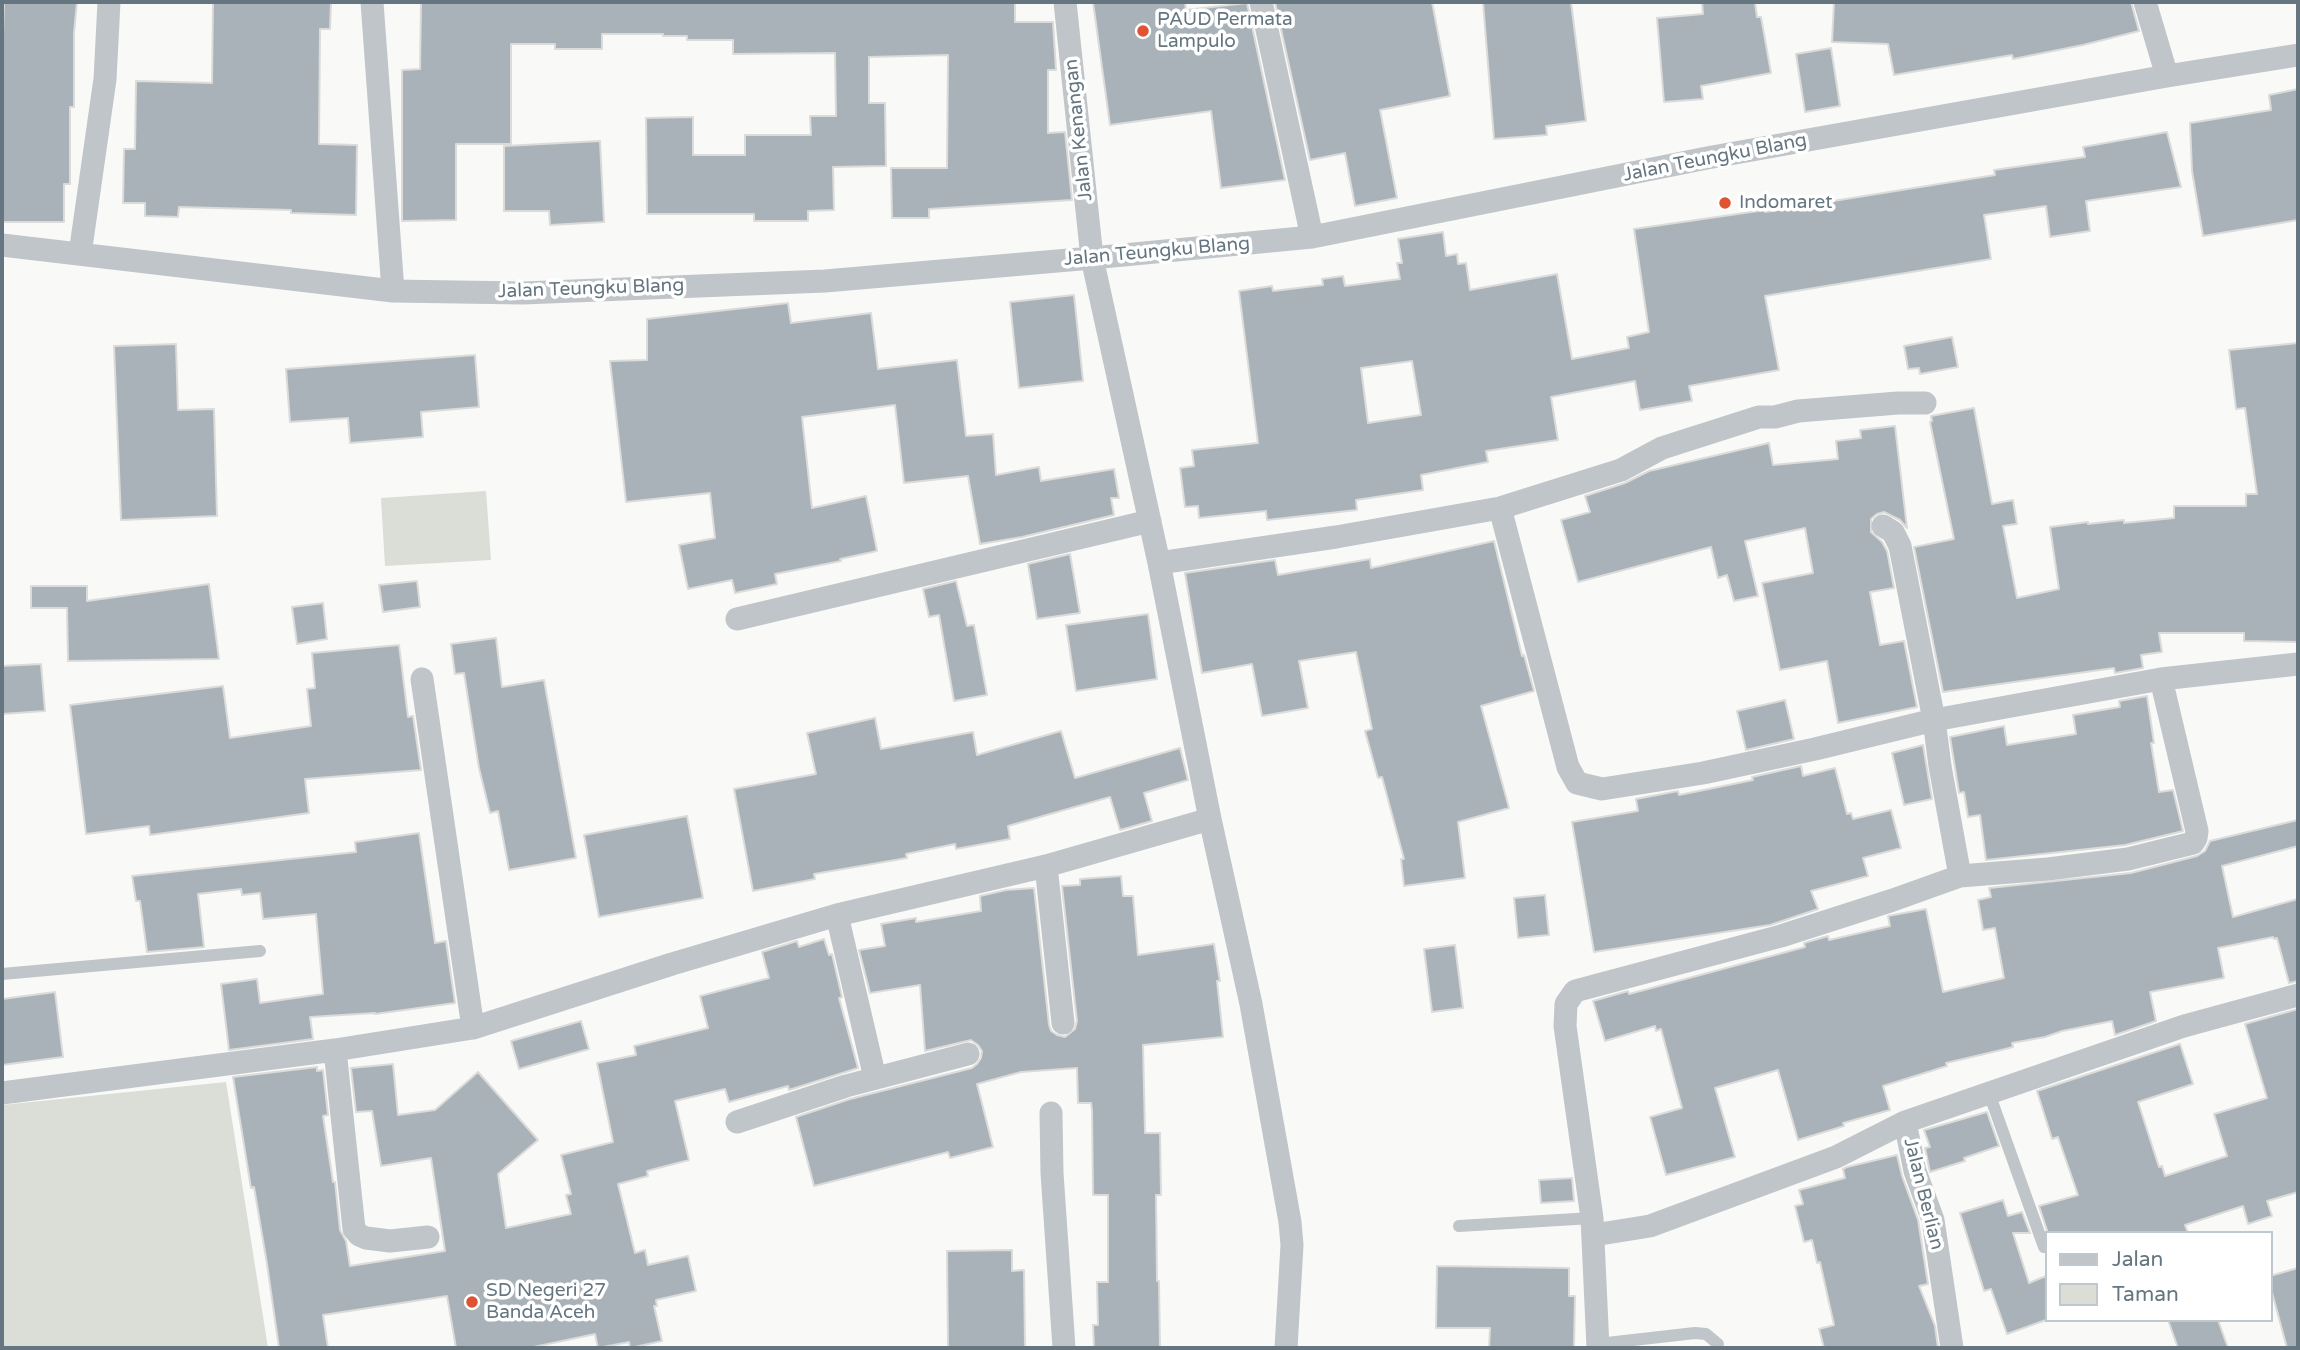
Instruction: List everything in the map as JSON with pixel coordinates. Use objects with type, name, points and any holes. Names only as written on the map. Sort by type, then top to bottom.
[{"type":"street","points":[[80,254],[105,79],[109,2]]},
{"type":"street","points":[[372,2],[393,291]]},
{"type":"street","name":"Jalan Kenangan","points":[[1065,2],[1092,258],[1251,1004],[1290,1222],[1292,1245],[1286,1348]]},
{"type":"street","points":[[1261,2],[1312,237]]},
{"type":"street","points":[[2145,2],[2167,76]]},
{"type":"street","name":"Jalan Teungku Blang","points":[[2,244],[393,291],[523,293],[825,281],[1312,237],[1707,158],[2298,55]]},
{"type":"street","points":[[1159,563],[1336,537],[1500,508],[1621,470],[1662,448],[1759,417],[1775,417],[1798,411],[1925,403]]},
{"type":"street","points":[[1500,508],[1561,749],[1577,783],[1602,789],[1703,773],[1934,720],[2161,679],[2298,664]]},
{"type":"street","points":[[737,619],[1150,521]]},
{"type":"street","points":[[1884,526],[1894,532],[1900,546],[1934,720],[1960,876]]},
{"type":"street","points":[[422,679],[474,1028]]},
{"type":"street","points":[[1598,1346],[1593,1226],[1565,1026],[1566,1004],[1575,991],[1781,936],[1960,876],[2129,859],[2193,843],[2197,831],[2161,679]]},
{"type":"street","points":[[2,1093],[335,1050],[474,1028],[672,964],[837,915],[1046,866],[1210,820]]},
{"type":"street","points":[[1046,866],[1063,1023]]},
{"type":"street","points":[[837,915],[875,1078]]},
{"type":"street","points":[[1593,1226],[1650,1226],[1836,1157],[1905,1122],[2184,1026],[2298,995]]},
{"type":"street","points":[[335,1050],[354,1229],[366,1238],[390,1241],[428,1237]]},
{"type":"street","points":[[737,1122],[875,1078],[968,1054]]},
{"type":"street","points":[[1051,1113],[1052,1173],[1064,1348]]},
{"type":"street","name":"Jalan Berlian","points":[[1905,1122],[1915,1171],[1933,1220],[1952,1348]]},
{"type":"lane","points":[[2,974],[260,951]]},
{"type":"lane","points":[[1989,1093],[2044,1247]]},
{"type":"lane","points":[[1459,1226],[1593,1226]]},
{"type":"lane","points":[[1598,1346],[1695,1333],[1706,1334],[1718,1343]]},
{"type":"green space","points":[[486,491],[491,560],[385,566],[381,498]]},
{"type":"green space","points":[[226,1082],[268,1348],[2,1348],[2,1105]]},
{"type":"building","points":[[4,2],[77,2],[74,33],[74,107],[70,107],[70,184],[64,184],[64,222],[2,222]]},
{"type":"building","points":[[213,2],[331,2],[330,29],[320,29],[319,144],[357,145],[356,215],[179,207],[178,217],[145,216],[145,203],[123,203],[124,149],[135,149],[136,81],[212,83]]},
{"type":"building","points":[[421,2],[1015,2],[1015,22],[1053,22],[1056,70],[1048,70],[1048,133],[1065,132],[1072,200],[929,209],[929,218],[892,218],[891,168],[947,168],[948,55],[869,57],[869,103],[885,103],[886,166],[833,167],[834,210],[808,211],[808,221],[754,221],[754,214],[647,214],[646,118],[693,117],[693,155],[745,155],[745,135],[811,135],[810,116],[836,116],[835,53],[733,54],[733,40],[687,40],[687,36],[663,34],[602,34],[602,49],[555,49],[555,44],[511,44],[511,144],[456,144],[456,220],[402,221],[402,70],[420,69]]},
{"type":"building","points":[[1093,2],[1185,2],[1186,10],[1247,3],[1285,180],[1221,188],[1211,111],[1110,125]]},
{"type":"building","points":[[1275,2],[1432,2],[1450,96],[1380,110],[1397,198],[1355,206],[1345,153],[1310,160]]},
{"type":"building","points":[[1483,2],[1571,2],[1586,121],[1546,126],[1547,135],[1494,139]]},
{"type":"building","points":[[1702,2],[1755,2],[1757,17],[1761,17],[1771,73],[1701,86],[1703,99],[1664,102],[1657,18],[1703,14]]},
{"type":"building","points":[[1834,2],[2131,2],[2139,31],[2013,59],[2012,55],[1894,75],[1888,44],[1832,42]]},
{"type":"building","points":[[1831,48],[1840,106],[1805,112],[1796,54]]},
{"type":"building","points":[[2298,89],[2298,220],[2203,236],[2192,171],[2190,123],[2271,110],[2269,95]]},
{"type":"building","points":[[2167,132],[2181,187],[2086,201],[2090,231],[2050,237],[2046,206],[1984,215],[1991,259],[1765,296],[1779,370],[1689,386],[1692,401],[1640,410],[1635,381],[1551,397],[1558,440],[1486,451],[1488,462],[1421,475],[1423,490],[1356,500],[1357,510],[1267,520],[1266,511],[1199,518],[1198,506],[1185,507],[1180,468],[1194,466],[1192,450],[1258,443],[1239,291],[1272,286],[1273,291],[1323,285],[1322,279],[1343,276],[1345,286],[1400,279],[1397,263],[1402,263],[1398,239],[1443,232],[1446,256],[1457,254],[1458,264],[1466,263],[1470,290],[1557,274],[1572,359],[1629,348],[1627,337],[1649,332],[1634,229],[1765,212],[1995,175],[1994,170],[2085,157],[2083,147]],"holes":[[[1412,361],[1421,415],[1368,423],[1361,368]]]},
{"type":"building","points":[[600,141],[604,222],[550,225],[549,211],[504,211],[504,146]]},
{"type":"building","points":[[1074,295],[1083,381],[1019,388],[1010,302]]},
{"type":"building","points":[[788,303],[791,323],[871,313],[878,369],[957,360],[966,436],[993,434],[996,475],[1039,467],[1041,481],[1114,469],[1119,498],[1111,498],[1114,515],[980,544],[968,476],[904,483],[895,405],[802,417],[812,508],[866,496],[877,551],[775,574],[777,584],[735,593],[732,580],[688,589],[679,545],[715,538],[710,493],[626,502],[610,361],[647,360],[647,319]]},
{"type":"building","points":[[1952,337],[1958,367],[1920,374],[1919,368],[1908,369],[1904,346]]},
{"type":"building","points":[[2298,343],[2298,642],[2244,641],[2244,633],[2159,633],[2162,652],[2141,655],[2143,668],[2115,673],[2114,668],[1943,692],[1914,547],[1954,539],[1931,416],[1974,408],[1992,504],[2013,500],[2017,524],[2003,526],[2017,598],[2059,589],[2050,527],[2088,522],[2124,520],[2124,523],[2174,518],[2174,506],[2246,506],[2246,494],[2257,494],[2245,408],[2236,409],[2229,350]]},
{"type":"building","points":[[176,344],[178,410],[214,409],[217,516],[121,520],[114,346]]},
{"type":"building","points":[[475,355],[479,407],[421,412],[423,437],[350,443],[348,418],[290,422],[286,369]]},
{"type":"building","points":[[1895,426],[1907,528],[1900,520],[1884,512],[1871,519],[1871,532],[1887,551],[1894,588],[1870,592],[1880,645],[1904,641],[1917,707],[1838,723],[1827,661],[1780,670],[1762,583],[1813,573],[1805,528],[1745,541],[1758,596],[1734,601],[1727,575],[1718,578],[1711,547],[1578,582],[1561,520],[1590,512],[1585,496],[1625,483],[1649,471],[1769,443],[1773,465],[1838,459],[1836,441],[1861,438],[1860,430]]},
{"type":"building","points":[[1494,541],[1522,656],[1524,655],[1534,691],[1481,706],[1509,808],[1458,822],[1465,878],[1404,886],[1401,859],[1404,859],[1382,777],[1378,778],[1365,731],[1372,729],[1356,652],[1299,661],[1308,708],[1262,716],[1252,664],[1202,673],[1185,573],[1275,560],[1278,575],[1370,559],[1371,568]]},
{"type":"building","points":[[1070,554],[1080,613],[1037,619],[1028,564]]},
{"type":"building","points":[[417,581],[420,607],[383,612],[379,585]]},
{"type":"building","points":[[956,581],[967,626],[974,625],[987,695],[954,701],[939,615],[929,617],[923,589]]},
{"type":"building","points":[[209,584],[219,659],[68,661],[67,608],[31,608],[31,586],[87,586],[87,601]]},
{"type":"building","points":[[323,603],[327,639],[297,644],[292,607]]},
{"type":"building","points":[[1148,614],[1157,679],[1076,691],[1066,625]]},
{"type":"building","points":[[496,638],[502,687],[544,680],[576,858],[509,870],[498,811],[490,813],[479,768],[464,673],[455,674],[451,644]]},
{"type":"building","points":[[399,645],[408,717],[413,716],[421,770],[305,779],[309,813],[150,835],[149,826],[86,834],[70,705],[223,686],[230,738],[311,726],[307,689],[315,688],[312,653]]},
{"type":"building","points":[[41,664],[45,711],[2,714],[2,666]]},
{"type":"building","points":[[2147,696],[2159,792],[2173,790],[2183,831],[2125,845],[1986,860],[1980,815],[1968,817],[1964,792],[1959,793],[1950,737],[2004,726],[2007,745],[2076,734],[2073,715],[2120,707],[2119,701]]},
{"type":"building","points":[[1785,700],[1794,739],[1746,750],[1737,711]]},
{"type":"building","points":[[875,718],[881,749],[973,732],[977,755],[1061,731],[1075,778],[1180,748],[1188,780],[1144,793],[1152,821],[1120,830],[1110,797],[1008,826],[1010,839],[956,849],[955,844],[906,854],[907,858],[814,874],[815,879],[753,891],[734,789],[816,774],[807,733]]},
{"type":"building","points":[[1923,745],[1932,799],[1904,805],[1892,753]]},
{"type":"building","points":[[1801,766],[1803,776],[1835,768],[1847,814],[1851,813],[1853,819],[1891,810],[1901,848],[1863,858],[1868,876],[1811,891],[1818,909],[1770,925],[1594,952],[1572,822],[1638,811],[1636,799],[1678,791],[1679,795],[1753,780],[1752,777]]},
{"type":"building","points":[[687,816],[703,898],[599,917],[584,835]]},
{"type":"building","points":[[2298,820],[2298,846],[2222,866],[2233,917],[2298,899],[2298,981],[2289,983],[2277,938],[2218,948],[2224,978],[2150,992],[2156,1021],[2115,1035],[2112,1021],[2062,1031],[2012,1043],[2013,1047],[1946,1063],[1947,1066],[1883,1086],[1890,1110],[1843,1123],[1844,1126],[1798,1140],[1778,1070],[1715,1088],[1735,1157],[1666,1175],[1650,1117],[1682,1108],[1661,1029],[1656,1031],[1655,1026],[1605,1041],[1593,1001],[1628,991],[1629,994],[1805,947],[1804,943],[1828,936],[1829,940],[1890,926],[1888,916],[1926,909],[1943,992],[2004,978],[1995,928],[1983,930],[1978,900],[1991,897],[1989,888],[2131,873],[2197,856],[2205,851],[2210,841]]},
{"type":"building","points":[[419,833],[435,943],[446,941],[455,1003],[375,1014],[310,1017],[313,1039],[229,1050],[221,984],[257,979],[260,1003],[323,994],[316,914],[263,919],[260,893],[242,895],[241,889],[198,894],[204,947],[147,952],[140,901],[136,901],[132,876],[356,852],[355,842]]},
{"type":"building","points":[[1121,876],[1123,896],[1133,896],[1138,955],[1214,944],[1220,981],[1217,981],[1223,1037],[1143,1045],[1145,1133],[1160,1133],[1161,1195],[1156,1195],[1160,1348],[1094,1348],[1093,1325],[1098,1325],[1097,1282],[1108,1282],[1108,1195],[1093,1195],[1092,1110],[1091,1103],[1078,1103],[1077,1068],[1021,1072],[977,1084],[993,1147],[950,1158],[948,1152],[814,1186],[796,1117],[850,1099],[972,1068],[981,1058],[982,1051],[971,1040],[925,1051],[920,985],[870,993],[859,950],[885,946],[881,924],[916,918],[916,922],[981,911],[980,896],[1006,890],[1034,888],[1049,1025],[1051,1031],[1065,1037],[1075,1029],[1077,1021],[1062,886],[1080,885],[1080,879]]},
{"type":"building","points":[[1545,895],[1549,935],[1518,938],[1514,898]]},
{"type":"building","points":[[824,939],[829,955],[832,954],[842,997],[839,998],[858,1068],[789,1090],[788,1086],[729,1102],[725,1089],[675,1101],[689,1160],[647,1171],[648,1176],[618,1184],[635,1253],[645,1250],[648,1265],[688,1256],[696,1291],[656,1300],[657,1306],[654,1306],[662,1341],[630,1348],[629,1342],[598,1348],[595,1334],[529,1348],[456,1348],[447,1296],[323,1315],[328,1348],[279,1348],[254,1187],[251,1188],[233,1077],[317,1067],[317,1071],[323,1070],[328,1115],[323,1116],[335,1182],[340,1230],[346,1241],[350,1266],[445,1251],[431,1158],[381,1166],[372,1111],[356,1112],[351,1068],[393,1064],[398,1115],[435,1110],[478,1072],[538,1140],[498,1174],[506,1228],[571,1214],[566,1195],[571,1194],[561,1155],[613,1142],[597,1063],[636,1055],[634,1046],[708,1028],[700,996],[769,978],[762,952],[797,941],[799,947]]},
{"type":"building","points":[[1455,945],[1463,1008],[1432,1012],[1424,949]]},
{"type":"building","points":[[55,992],[63,1057],[2,1065],[2,999]]},
{"type":"building","points":[[2298,1009],[2298,1192],[2267,1201],[2272,1216],[2248,1224],[2243,1206],[2185,1225],[2187,1231],[2047,1231],[2039,1206],[2078,1195],[2058,1137],[2052,1139],[2037,1091],[2180,1044],[2193,1084],[2138,1102],[2159,1167],[2162,1166],[2165,1176],[2227,1156],[2214,1114],[2267,1098],[2245,1024]]},
{"type":"building","points":[[581,1021],[589,1049],[519,1069],[511,1041]]},
{"type":"building","points":[[1987,1112],[1999,1146],[1930,1172],[1925,1148],[1930,1147],[1924,1130]]},
{"type":"building","points":[[1897,1155],[1918,1220],[1928,1284],[1919,1286],[1935,1326],[1938,1348],[1824,1348],[1819,1329],[1834,1325],[1820,1262],[1817,1263],[1812,1240],[1804,1242],[1795,1206],[1803,1204],[1799,1190],[1845,1178],[1843,1169],[1847,1167]]},
{"type":"building","points":[[1572,1178],[1574,1201],[1541,1203],[1539,1180]]},
{"type":"building","points":[[2003,1200],[2008,1216],[2022,1212],[2030,1233],[2013,1233],[2029,1283],[2044,1277],[2044,1321],[2007,1334],[1991,1289],[1984,1291],[1960,1213]]},
{"type":"building","points":[[1012,1250],[1012,1271],[1024,1270],[1025,1348],[948,1348],[947,1251]]},
{"type":"building","points":[[1437,1266],[1569,1268],[1569,1296],[1575,1296],[1574,1348],[1489,1348],[1490,1328],[1436,1328]]},
{"type":"building","points":[[2298,1268],[2298,1348],[2287,1348],[2272,1292],[2272,1275]]},
{"type":"building","points":[[2169,1322],[2219,1322],[2228,1348],[2178,1348]]},
{"type":"place","name":"PAUD Permata Lampulo","points":[[1143,31]]},
{"type":"place","name":"Indomaret","points":[[1725,203]]},
{"type":"place","name":"SD Negeri 27 Banda Aceh","points":[[472,1302]]}]
